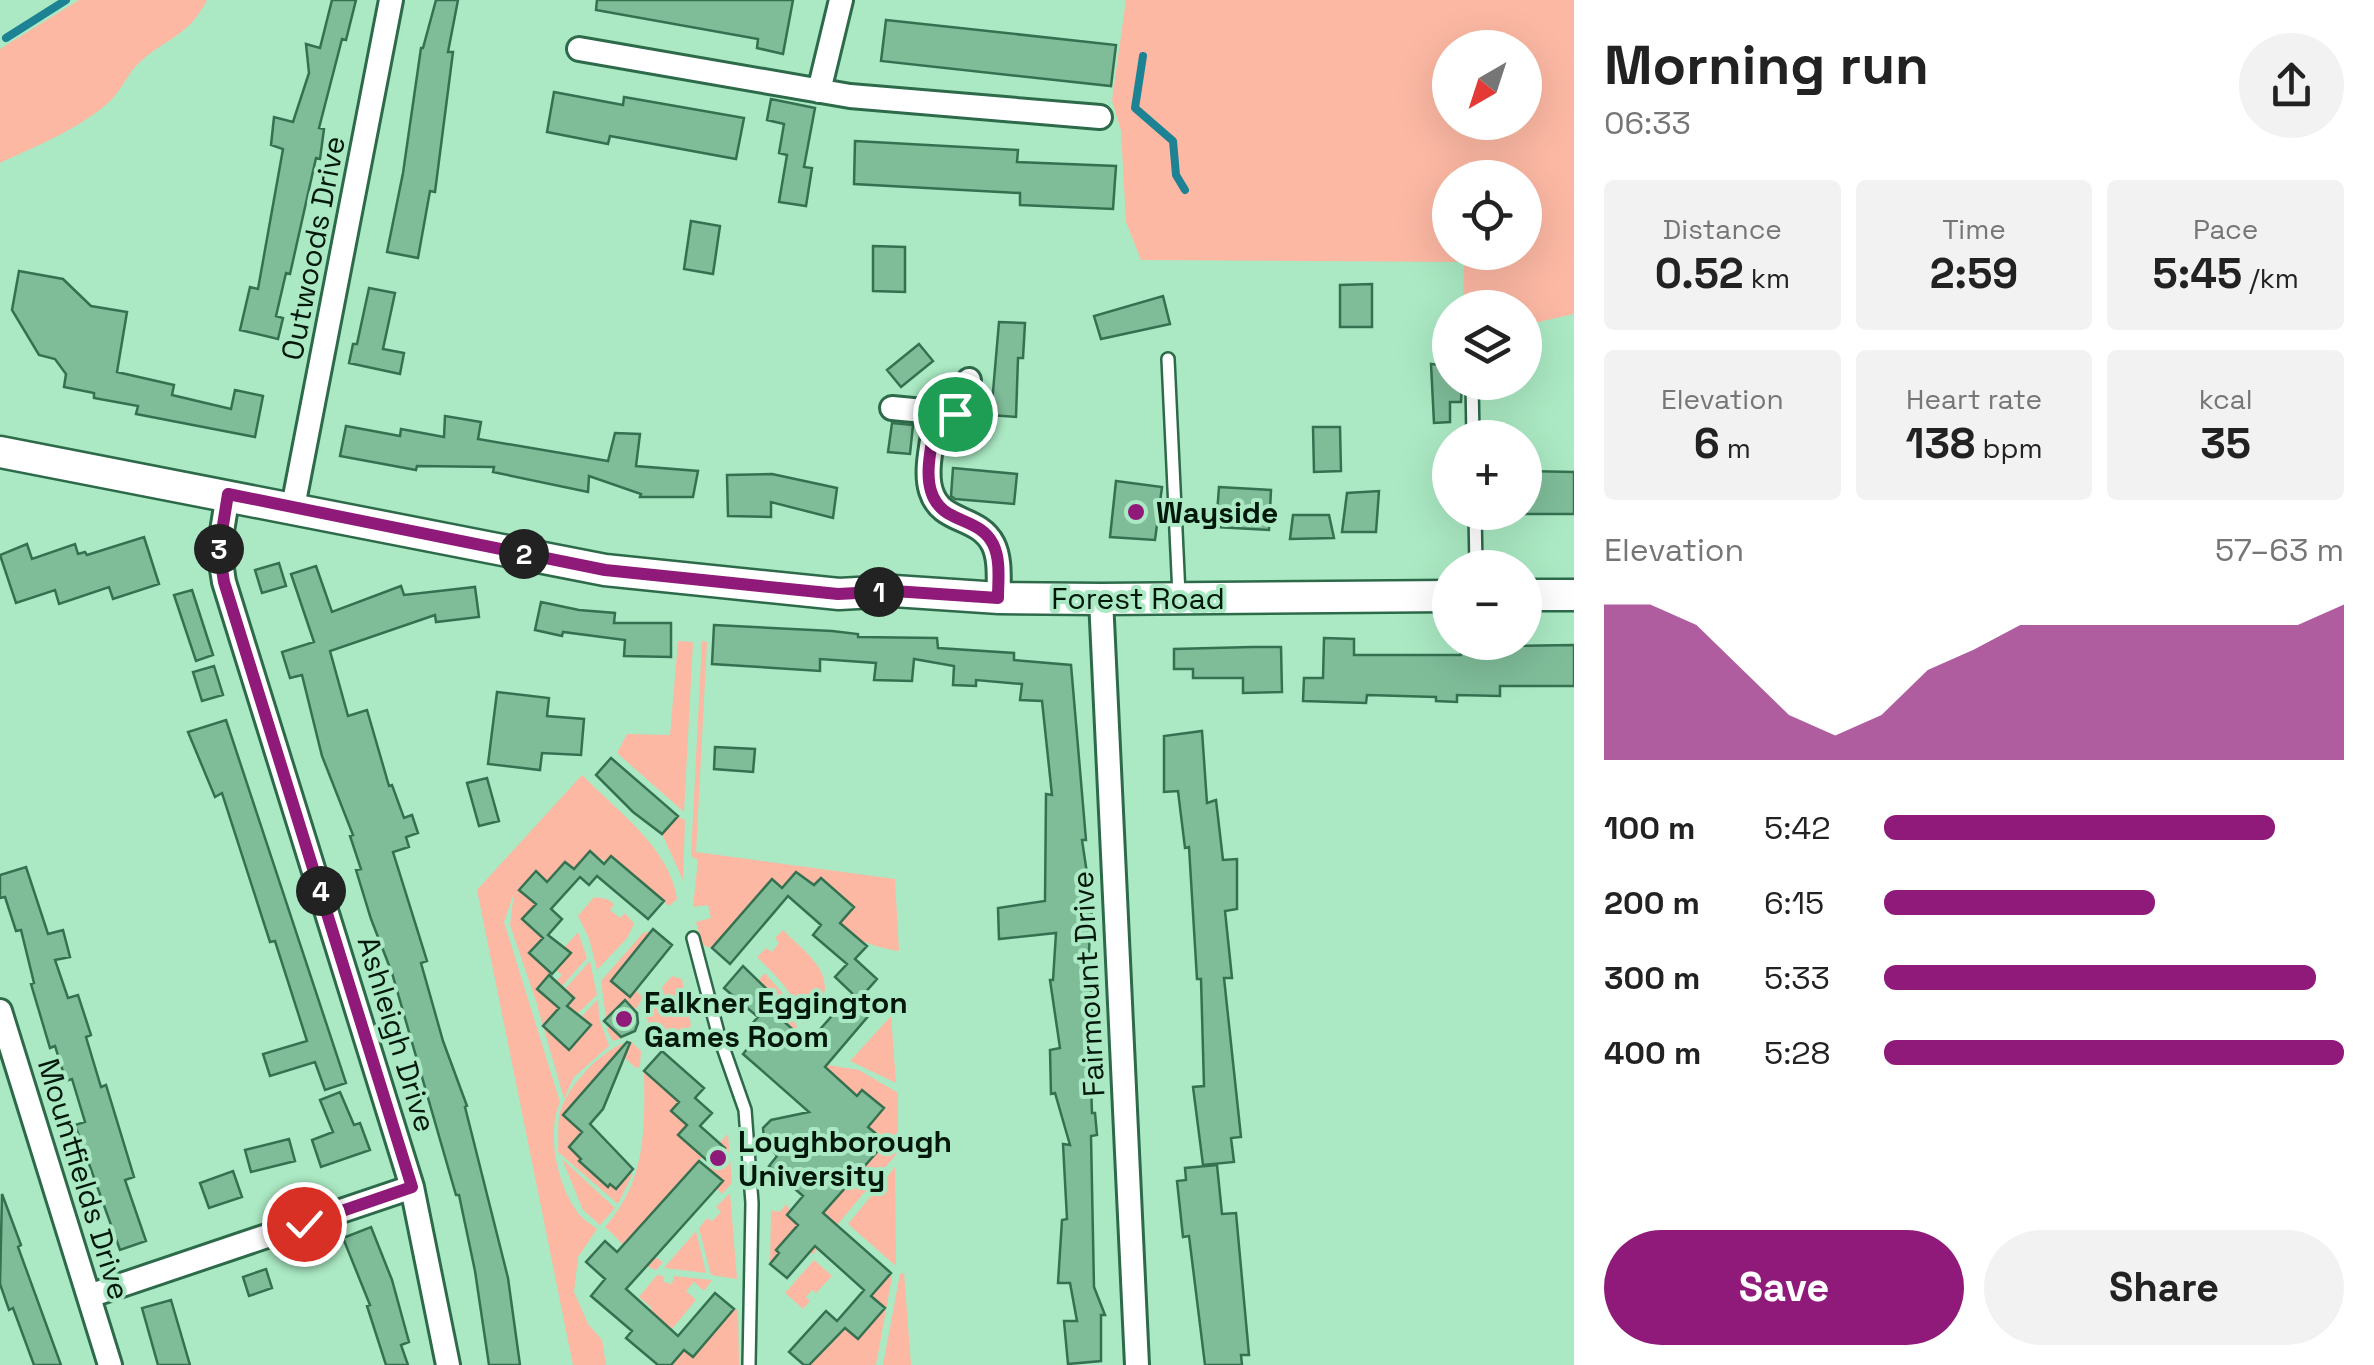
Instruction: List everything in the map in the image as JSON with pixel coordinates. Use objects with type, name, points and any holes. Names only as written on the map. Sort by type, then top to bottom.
[{"type":"street","name":"Outwoods Drive","points":[[293,507],[392,0]]},
{"type":"street","points":[[819,90],[841,0]]},
{"type":"street","points":[[589,59],[850,96],[1100,117]]},
{"type":"street","points":[[1072,138],[1073,114]]},
{"type":"street","points":[[892,408],[936,414],[962,410],[970,380]]},
{"type":"street","points":[[936,414],[931,492],[938,508],[950,517],[977,525],[994,546],[998,598]]},
{"type":"street","name":"Forest Road","points":[[0,452],[605,570],[838,594],[894,591],[1101,600],[1432,596]]},
{"type":"street","name":"Ashleigh Drive","points":[[228,494],[219,550],[224,582],[412,1187],[448,1365]]},
{"type":"street","points":[[1542,595],[1574,595]]},
{"type":"street","name":"Fairmount Drive","points":[[1101,600],[1137,1365]]},
{"type":"street","name":"Mountfields Drive","points":[[0,1012],[110,1365]]},
{"type":"street","points":[[88,1296],[412,1187]]},
{"type":"lane","points":[[1168,359],[1179,599]]},
{"type":"lane","points":[[692,938],[718,1033],[745,1110],[752,1202],[750,1365]]},
{"type":"shaded area","points":[[79,0],[207,0],[193,21],[141,61],[113,99],[96,113],[0,163],[0,49]]},
{"type":"shaded area","points":[[1126,0],[1574,0],[1574,314],[1542,321],[1542,290],[1463,290],[1464,270],[1542,270],[1542,160],[1432,160],[1432,262],[1141,260],[1126,222],[1121,131],[1112,100]]},
{"type":"shaded area","points":[[678,641],[693,642],[684,812],[617,753],[627,734],[670,735]]},
{"type":"shaded area","points":[[702,641],[707,642],[696,852],[895,879],[899,951],[855,937],[840,920],[821,878],[814,885],[796,872],[782,888],[772,880],[712,948],[702,945],[696,922],[711,918],[708,905],[693,907],[698,860],[691,856]]},
{"type":"shaded area","points":[[582,775],[653,847],[672,880],[677,899],[669,906],[612,856],[606,862],[590,852],[574,869],[564,862],[547,882],[536,872],[520,890],[536,904],[523,920],[543,937],[529,953],[551,973],[537,989],[559,1008],[543,1027],[510,925],[514,893],[504,922],[560,1102],[554,1129],[559,1174],[578,1213],[597,1229],[578,1257],[574,1292],[588,1324],[602,1340],[606,1365],[573,1365],[477,890]]},
{"type":"shaded area","points":[[678,817],[685,820],[683,880],[662,834]]},
{"type":"shaded area","points":[[594,897],[607,899],[614,904],[610,910],[620,918],[625,913],[634,924],[627,938],[597,970],[589,938],[578,916]]},
{"type":"shaded area","points":[[783,930],[814,961],[824,978],[823,997],[817,994],[812,1003],[819,1007],[803,1025],[791,996],[757,957],[766,948],[772,952],[779,943],[775,938]]},
{"type":"shaded area","points":[[652,931],[611,981],[629,996],[635,990],[643,997],[636,1009],[622,1005],[610,1013],[611,1028],[622,1038],[613,1041],[608,1032],[601,981],[643,933]]},
{"type":"shaded area","points":[[578,932],[587,958],[562,986],[556,981],[562,975],[556,970],[570,954],[564,948]]},
{"type":"shaded area","points":[[590,961],[597,995],[577,1014],[568,1005],[574,998],[565,989]]},
{"type":"shaded area","points":[[765,973],[791,1003],[801,1045],[813,1059],[859,1070],[898,1093],[898,1152],[813,1254],[810,1252],[820,1241],[808,1230],[886,1142],[868,1127],[883,1108],[863,1090],[854,1099],[833,1088],[773,1009],[779,1001],[758,980]]},
{"type":"shaded area","points":[[672,976],[682,979],[691,1025],[676,1041],[653,1031],[642,1010]]},
{"type":"shaded area","points":[[598,999],[599,1018],[609,1046],[574,1077],[564,1099],[544,1027],[569,1049],[590,1025],[581,1017]]},
{"type":"shaded area","points":[[891,1016],[896,1083],[850,1061]]},
{"type":"shaded area","points":[[630,1041],[641,1051],[640,1067],[636,1068],[619,1053],[582,1132],[569,1147],[607,1186],[632,1175],[618,1204],[558,1152],[559,1122],[564,1101],[579,1080],[598,1059]]},
{"type":"shaded area","points":[[644,1071],[679,1102],[687,1125],[678,1135],[702,1157],[628,1240],[663,1262],[656,1270],[635,1257],[605,1227],[629,1192],[636,1173],[643,1134]]},
{"type":"shaded area","points":[[728,1134],[732,1183],[722,1194],[717,1189],[723,1181],[708,1168],[725,1149],[719,1143]]},
{"type":"shaded area","points":[[562,1159],[615,1208],[600,1225],[583,1210]]},
{"type":"shaded area","points":[[895,1167],[896,1266],[848,1224]]},
{"type":"shaded area","points":[[730,1193],[737,1279],[711,1275],[699,1228],[707,1218],[712,1221],[721,1212],[716,1207]]},
{"type":"shaded area","points":[[786,1204],[801,1228],[776,1250],[779,1253],[770,1264],[771,1210],[780,1212]]},
{"type":"shaded area","points":[[696,1231],[706,1273],[664,1268]]},
{"type":"shaded area","points":[[814,1260],[832,1276],[816,1293],[812,1290],[803,1309],[785,1293]]},
{"type":"shaded area","points":[[904,1273],[911,1365],[883,1365],[900,1274]]},
{"type":"shaded area","points":[[657,1275],[672,1284],[674,1276],[712,1280],[704,1291],[694,1282],[686,1291],[696,1300],[671,1330],[648,1312],[652,1308],[639,1297]]},
{"type":"shaded area","points":[[889,1275],[892,1277],[876,1365],[809,1365],[837,1338],[833,1334],[842,1325],[858,1338],[884,1308],[871,1296]]},
{"type":"shaded area","points":[[734,1309],[738,1310],[739,1365],[671,1365],[684,1350],[693,1357]]},
{"type":"building","points":[[332,0],[356,0],[319,128],[324,129],[320,159],[316,158],[290,274],[286,273],[276,316],[283,318],[278,339],[240,330],[250,287],[258,289],[283,149],[271,145],[274,117],[293,122],[309,73],[306,44],[320,48]]},
{"type":"building","points":[[436,0],[458,0],[448,52],[453,52],[435,192],[430,191],[418,258],[387,252],[421,48]]},
{"type":"building","points":[[597,0],[793,0],[783,54],[757,48],[758,39],[596,10]]},
{"type":"building","points":[[886,20],[1116,45],[1111,86],[881,61]]},
{"type":"building","points":[[554,92],[623,105],[624,97],[744,118],[736,159],[610,136],[608,144],[547,132]]},
{"type":"building","points":[[771,99],[815,108],[804,167],[812,168],[806,206],[779,202],[787,155],[779,153],[784,124],[767,120]]},
{"type":"building","points":[[855,141],[1018,150],[1017,162],[1116,166],[1113,209],[1020,205],[1020,193],[854,184]]},
{"type":"building","points":[[691,221],[720,226],[713,274],[684,269]]},
{"type":"building","points":[[873,246],[905,247],[905,292],[873,291]]},
{"type":"building","points":[[19,271],[63,279],[91,306],[127,312],[117,372],[174,385],[172,395],[231,409],[235,390],[263,396],[255,437],[136,414],[138,406],[94,398],[94,393],[64,387],[66,374],[55,359],[39,355],[12,310]]},
{"type":"building","points":[[1372,284],[1372,327],[1340,327],[1340,285]]},
{"type":"building","points":[[369,288],[395,293],[383,349],[404,353],[400,374],[349,363]]},
{"type":"building","points":[[1163,296],[1170,324],[1101,339],[1094,316]]},
{"type":"building","points":[[999,322],[1025,323],[1023,358],[1018,358],[1016,417],[991,415]]},
{"type":"building","points":[[919,344],[933,361],[901,387],[887,370]]},
{"type":"building","points":[[1433,400],[1461,400],[1450,402],[1450,420],[1434,420]]},
{"type":"building","points":[[445,416],[481,422],[478,439],[608,461],[615,433],[640,434],[636,466],[698,471],[693,497],[640,497],[641,494],[589,476],[588,492],[493,472],[494,467],[417,466],[416,470],[340,456],[346,426],[400,436],[401,429],[444,437]]},
{"type":"building","points":[[892,423],[913,425],[910,454],[888,452]]},
{"type":"building","points":[[1313,427],[1340,427],[1341,471],[1314,472]]},
{"type":"building","points":[[953,468],[1017,474],[1014,504],[955,499],[951,496]]},
{"type":"building","points":[[1542,471],[1574,472],[1574,514],[1542,514]]},
{"type":"building","points":[[772,474],[837,488],[833,518],[771,502],[771,517],[728,516],[727,475]]},
{"type":"building","name":"Wayside","points":[[1116,481],[1162,487],[1155,540],[1110,537]]},
{"type":"building","points":[[1219,487],[1271,490],[1269,530],[1216,527]]},
{"type":"building","points":[[1379,491],[1376,532],[1342,532],[1347,493]]},
{"type":"building","points":[[1293,515],[1329,515],[1334,538],[1290,539]]},
{"type":"building","points":[[144,537],[159,584],[113,599],[109,587],[59,604],[55,590],[16,603],[0,555],[27,544],[32,559],[75,544],[78,554],[87,555]]},
{"type":"building","points":[[279,563],[286,586],[262,593],[255,570]]},
{"type":"building","points":[[316,566],[332,612],[401,586],[404,595],[475,587],[479,617],[436,622],[435,615],[330,651],[348,716],[367,710],[389,786],[392,785],[404,818],[412,815],[418,833],[406,837],[409,847],[393,852],[427,961],[421,963],[443,1041],[467,1106],[508,1278],[520,1365],[489,1365],[459,1195],[392,973],[356,870],[361,869],[350,836],[353,835],[322,756],[302,675],[290,678],[282,652],[314,642],[291,574]]},
{"type":"building","points":[[192,590],[213,655],[196,661],[174,595]]},
{"type":"building","points":[[541,602],[615,613],[614,623],[671,623],[671,657],[624,656],[625,640],[535,630]]},
{"type":"building","points":[[714,625],[832,631],[858,637],[937,638],[938,648],[1014,653],[1014,660],[1071,665],[1086,840],[1082,840],[1092,907],[1087,979],[1093,1025],[1089,1026],[1092,1113],[1097,1135],[1091,1136],[1094,1287],[1105,1315],[1101,1315],[1101,1361],[1068,1364],[1064,1321],[1077,1321],[1070,1283],[1058,1283],[1062,1220],[1067,1219],[1063,1144],[1070,1145],[1055,1093],[1051,1094],[1050,1050],[1060,1048],[1050,980],[1056,933],[999,939],[998,908],[1045,901],[1046,794],[1052,795],[1042,701],[1020,700],[1022,684],[976,680],[976,686],[953,685],[954,666],[914,659],[912,681],[874,680],[876,663],[820,659],[820,671],[712,664]]},
{"type":"building","points":[[1324,638],[1354,639],[1354,655],[1432,655],[1432,660],[1542,660],[1542,645],[1574,645],[1574,686],[1500,686],[1500,696],[1457,695],[1457,702],[1436,701],[1436,697],[1367,695],[1366,703],[1303,701],[1304,678],[1323,678]]},
{"type":"building","points":[[1281,647],[1282,692],[1243,693],[1243,678],[1193,678],[1193,669],[1174,669],[1174,649]]},
{"type":"building","points":[[214,666],[223,695],[202,701],[193,672]]},
{"type":"building","points":[[497,692],[549,698],[547,716],[584,719],[581,755],[542,753],[540,770],[488,764]]},
{"type":"building","points":[[226,720],[346,1083],[325,1090],[315,1062],[270,1076],[263,1054],[307,1041],[222,793],[215,797],[188,732]]},
{"type":"building","points":[[1202,731],[1207,803],[1216,800],[1223,860],[1237,859],[1237,909],[1225,911],[1232,978],[1224,978],[1241,1137],[1231,1138],[1234,1162],[1203,1165],[1193,1087],[1204,1086],[1201,979],[1197,979],[1189,847],[1185,848],[1178,791],[1164,792],[1164,736]]},
{"type":"building","points":[[715,747],[755,749],[753,772],[714,769]]},
{"type":"building","points":[[611,758],[678,816],[662,834],[596,775]]},
{"type":"building","points":[[487,778],[499,821],[479,826],[467,783]]},
{"type":"building","points":[[590,851],[604,864],[611,856],[664,901],[648,919],[597,876],[589,885],[580,877],[551,909],[562,919],[548,935],[571,953],[552,974],[529,953],[543,938],[522,919],[536,904],[519,890],[536,871],[547,882],[565,862],[574,869]]},
{"type":"building","points":[[26,867],[48,934],[63,930],[70,957],[55,960],[68,998],[78,995],[101,1087],[106,1085],[134,1177],[125,1180],[146,1241],[120,1250],[75,1125],[85,1122],[72,1079],[66,1081],[55,1046],[50,1048],[31,984],[34,983],[21,930],[16,931],[5,897],[0,898],[0,875]]},
{"type":"building","points":[[796,872],[814,885],[821,878],[854,907],[840,923],[867,946],[855,959],[877,979],[863,995],[876,1007],[825,1067],[857,1096],[862,1090],[884,1108],[868,1127],[886,1142],[823,1213],[891,1273],[871,1296],[885,1308],[858,1339],[845,1328],[809,1365],[789,1352],[826,1311],[837,1321],[864,1290],[815,1246],[787,1278],[770,1264],[779,1253],[776,1250],[798,1225],[787,1215],[803,1196],[769,1166],[777,1156],[764,1139],[763,1128],[771,1120],[809,1112],[743,1054],[758,1036],[748,1028],[758,1017],[724,988],[743,966],[779,1001],[771,1010],[808,1043],[852,993],[835,977],[847,964],[813,935],[821,925],[788,896],[730,964],[712,948],[772,879],[782,888]]},
{"type":"building","points":[[653,929],[672,945],[630,997],[611,981]]},
{"type":"building","points":[[549,975],[574,998],[567,1006],[591,1025],[569,1050],[543,1026],[559,1008],[537,989]]},
{"type":"building","name":"Falkner Eggington Games Room","points":[[625,1000],[637,1013],[638,1023],[635,1031],[621,1037],[604,1021]]},
{"type":"building","points":[[630,1043],[603,1109],[590,1124],[633,1169],[616,1189],[610,1184],[608,1187],[579,1161],[569,1147],[582,1132],[563,1115]]},
{"type":"building","points":[[662,1051],[704,1088],[695,1098],[712,1113],[700,1126],[725,1148],[711,1164],[678,1135],[687,1125],[671,1111],[679,1102],[644,1071]]},
{"type":"building","points":[[340,1092],[354,1125],[360,1123],[370,1150],[321,1167],[312,1140],[333,1132],[320,1100]]},
{"type":"building","points":[[289,1139],[295,1161],[251,1172],[245,1150]]},
{"type":"building","points":[[699,1161],[723,1181],[626,1289],[678,1336],[715,1293],[734,1309],[693,1357],[684,1350],[671,1365],[658,1365],[626,1338],[632,1331],[591,1296],[605,1279],[586,1262],[605,1241],[617,1252]]},
{"type":"building","points":[[1217,1165],[1222,1214],[1236,1213],[1249,1355],[1241,1355],[1242,1365],[1205,1365],[1189,1236],[1183,1237],[1177,1181],[1186,1180],[1185,1168]]},
{"type":"building","points":[[233,1171],[242,1197],[209,1208],[200,1183]]},
{"type":"building","points":[[2,1194],[61,1365],[34,1365],[0,1284]]},
{"type":"building","points":[[371,1227],[392,1280],[409,1342],[401,1345],[408,1365],[386,1365],[367,1306],[370,1305],[343,1238]]},
{"type":"building","points":[[266,1269],[272,1288],[249,1296],[243,1277]]},
{"type":"building","points":[[171,1300],[190,1365],[158,1365],[142,1308]]},
{"type":"waterway","points":[[6,38],[66,0]]},
{"type":"waterway","points":[[1143,56],[1135,108],[1173,141],[1176,175],[1185,190]]},
{"type":"place","name":"Wayside","points":[[1136,512]]},
{"type":"place","name":"Falkner Eggington Games Room","points":[[624,1019]]},
{"type":"place","name":"Loughborough University","points":[[718,1158]]},
{"type":"route","points":[[304,1224],[412,1187],[224,582],[219,550],[228,494],[605,570],[838,594],[894,591],[998,598],[994,546],[977,525],[950,517],[938,508],[931,492],[936,414],[955,414]]}]
